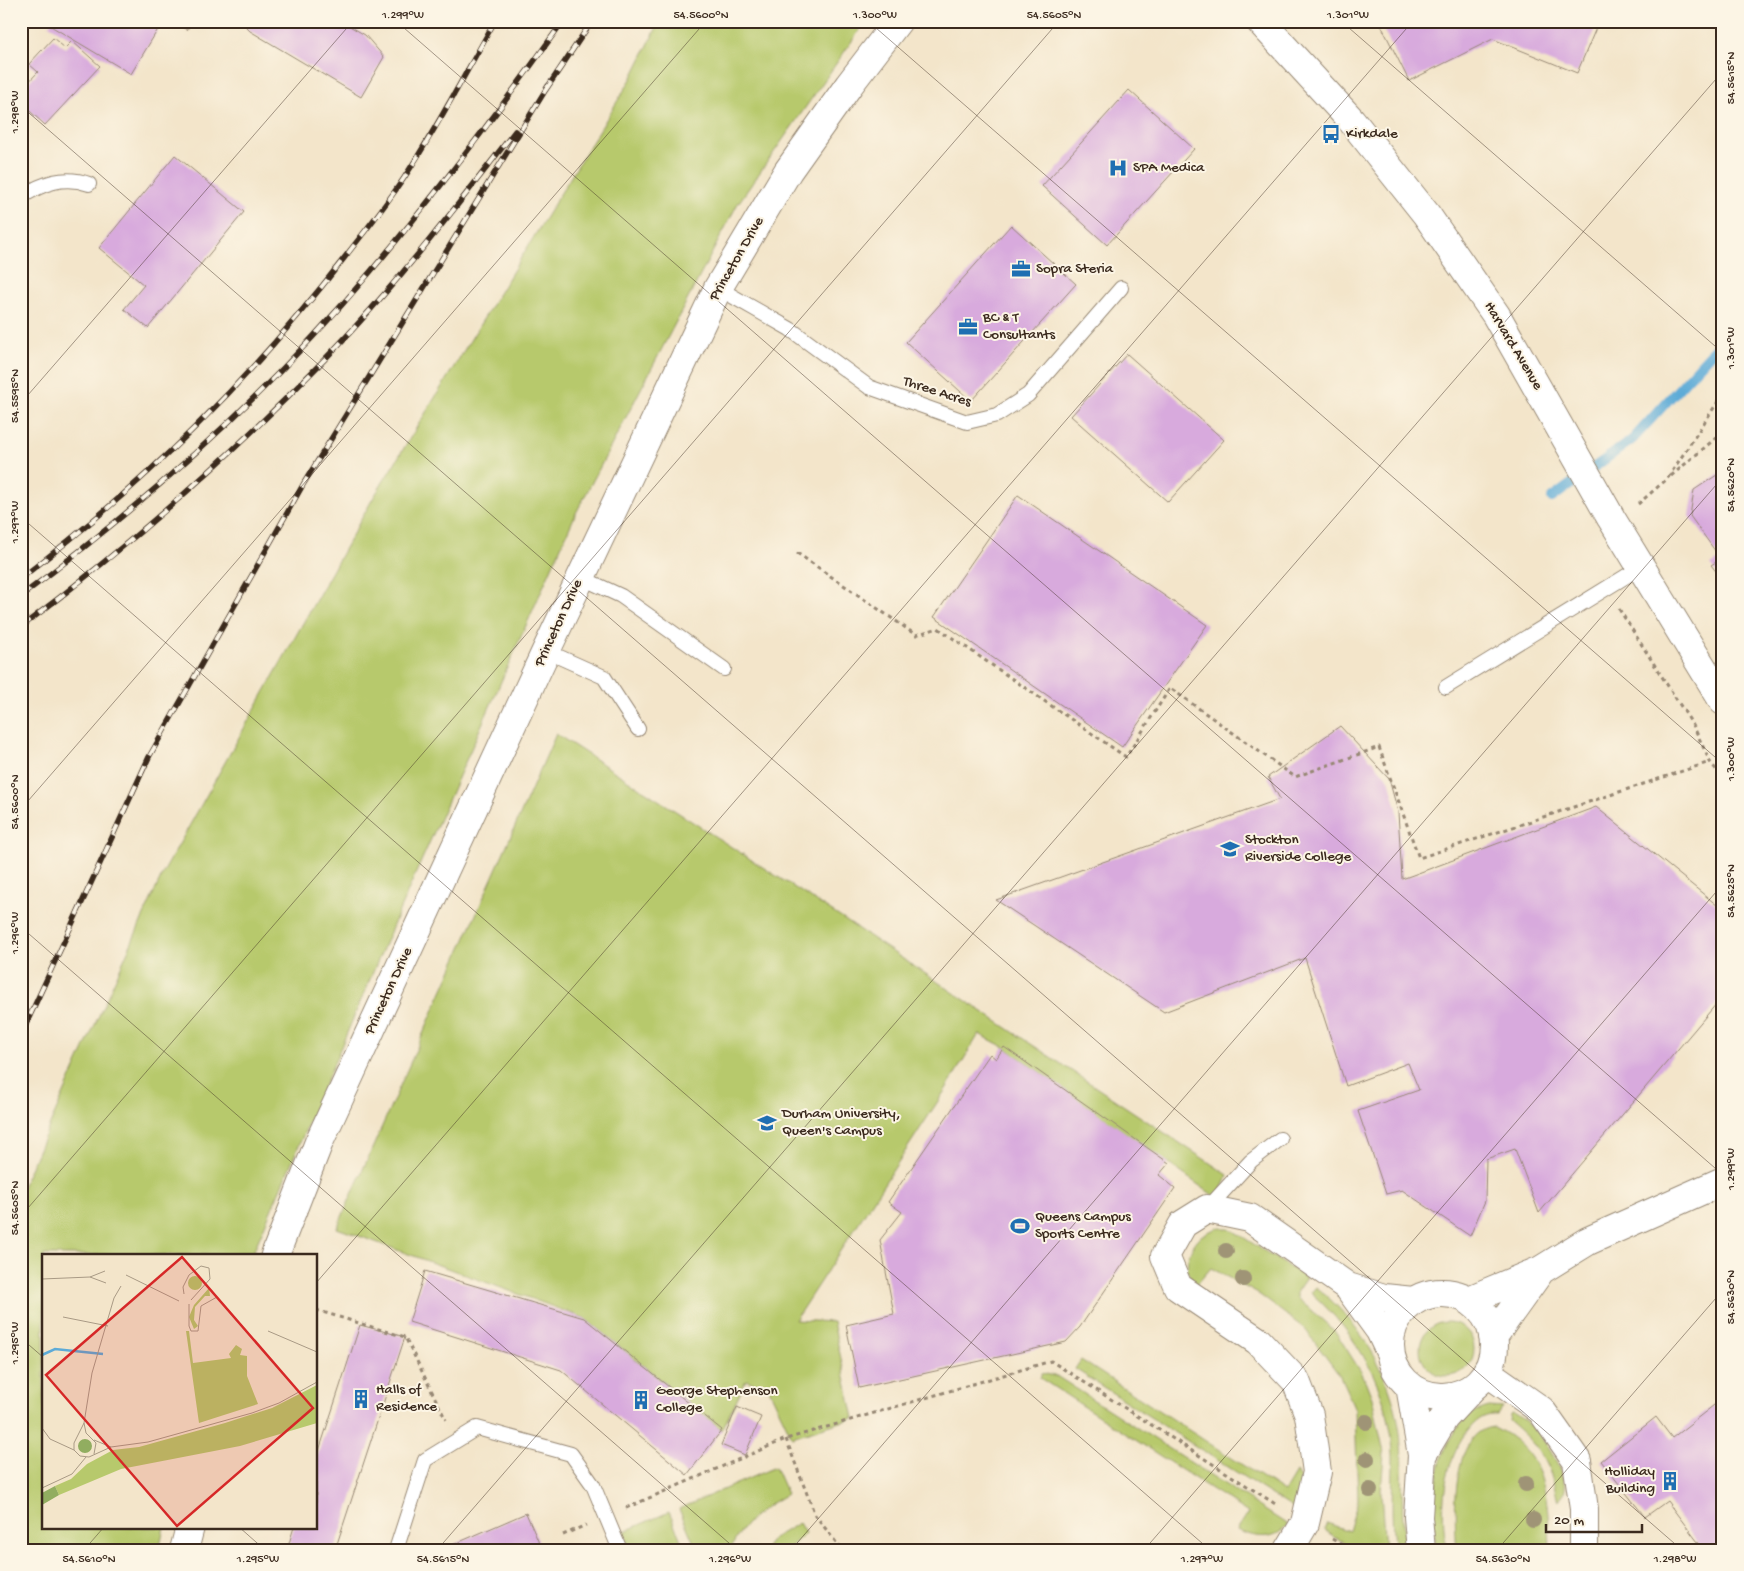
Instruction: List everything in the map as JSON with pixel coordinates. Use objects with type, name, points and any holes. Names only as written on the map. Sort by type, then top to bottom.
[{"type":"street","name":"Princeton Drive","points":[[275,1254],[319,1142],[580,577],[718,288],[788,171],[849,85],[898,21]]},
{"type":"street","name":"Harvard Avenue","points":[[1260,21],[1352,121],[1426,214],[1496,315],[1641,567],[1720,691]]},
{"type":"street","points":[[1469,1300],[1541,1270],[1588,1242],[1723,1181]]},
{"type":"street","points":[[1289,1550],[1306,1523],[1317,1472],[1309,1415],[1296,1381],[1258,1341],[1178,1288],[1165,1256],[1183,1224],[1207,1209],[1250,1218],[1348,1286],[1384,1298],[1413,1302]]},
{"type":"street","points":[[1493,1338],[1541,1270]]},
{"type":"street","points":[[1348,1286],[1372,1319],[1389,1350],[1394,1366],[1403,1380],[1410,1386],[1431,1396],[1445,1397],[1459,1394],[1480,1380]]},
{"type":"street","points":[[1389,1350],[1391,1334],[1396,1319],[1413,1302],[1437,1292],[1454,1293],[1469,1300],[1482,1310],[1491,1326],[1494,1344],[1480,1380],[1444,1418],[1422,1455]]},
{"type":"street","points":[[1480,1380],[1541,1410],[1577,1461],[1584,1509],[1584,1550]]},
{"type":"street","points":[[1410,1386],[1422,1455],[1418,1517],[1421,1550]]},
{"type":"street","points":[[184,1550],[190,1528]]},
{"type":"lane","points":[[21,197],[44,184],[61,180],[77,180],[89,184]]},
{"type":"lane","name":"Three Acres","points":[[718,288],[790,329],[870,387],[967,422],[997,416],[1028,395],[1121,288]]},
{"type":"lane","points":[[1446,687],[1641,567]]},
{"type":"lane","points":[[580,577],[621,596],[724,669]]},
{"type":"lane","points":[[546,651],[604,677],[638,729]]},
{"type":"lane","points":[[1207,1209],[1251,1160],[1280,1139]]},
{"type":"lane","points":[[396,1550],[425,1460],[477,1428],[571,1454],[593,1485],[620,1550]]},
{"type":"path","points":[[1666,480],[1723,394]]},
{"type":"path","points":[[1606,507],[1636,506],[1723,432]]},
{"type":"path","points":[[1717,436],[1723,444]]},
{"type":"path","points":[[797,553],[916,635],[938,628],[1126,757],[1170,688],[1294,776],[1379,746],[1419,858],[1710,762]]},
{"type":"path","points":[[1606,589],[1694,727],[1710,762],[1723,778]]},
{"type":"path","points":[[318,1311],[405,1337],[456,1441]]},
{"type":"path","points":[[563,1535],[786,1439],[1051,1361],[1351,1550]]},
{"type":"path","points":[[786,1439],[815,1515],[842,1550]]},
{"type":"green space","points":[[660,21],[866,21],[737,205],[576,513],[403,902],[252,1254],[42,1254],[42,1528],[164,1528],[159,1550],[21,1550],[21,1189],[163,873],[372,500],[631,79]]},
{"type":"green space","points":[[556,734],[837,915],[1228,1175],[1217,1198],[1004,1047],[979,1034],[946,1089],[795,1320],[833,1322],[854,1418],[792,1437],[769,1389],[746,1380],[722,1430],[584,1318],[337,1228]]},
{"type":"green space","points":[[1218,1228],[1229,1228],[1306,1278],[1297,1291],[1297,1298],[1335,1331],[1363,1375],[1372,1398],[1384,1453],[1381,1492],[1385,1550],[1356,1550],[1324,1530],[1327,1523],[1349,1531],[1358,1500],[1355,1409],[1340,1376],[1305,1329],[1260,1295],[1211,1268],[1197,1284],[1189,1274],[1187,1268],[1189,1255],[1195,1242],[1204,1234]]},
{"type":"green space","points":[[1316,1287],[1349,1319],[1363,1337],[1385,1377],[1398,1420],[1401,1443],[1403,1523],[1406,1550],[1395,1550],[1392,1502],[1393,1455],[1386,1409],[1378,1387],[1357,1345],[1328,1309],[1311,1293]]},
{"type":"green space","points":[[1442,1322],[1452,1322],[1462,1326],[1470,1334],[1474,1349],[1470,1364],[1462,1372],[1452,1376],[1442,1376],[1432,1372],[1424,1364],[1420,1354],[1420,1344],[1424,1334],[1432,1326]]},
{"type":"green space","points":[[1081,1360],[1284,1492],[1296,1472],[1303,1484],[1297,1511],[1075,1369]]},
{"type":"green space","points":[[1042,1373],[1058,1377],[1288,1525],[1277,1534],[1270,1536],[1251,1535],[1237,1530],[1248,1513],[1040,1378]]},
{"type":"green space","points":[[1489,1407],[1502,1408],[1497,1415],[1479,1419],[1471,1427],[1454,1454],[1449,1469],[1444,1502],[1443,1518],[1447,1550],[1436,1550],[1434,1511],[1436,1489],[1446,1447],[1456,1429],[1470,1415]]},
{"type":"green space","points":[[1513,1413],[1532,1428],[1553,1456],[1566,1490],[1558,1501],[1551,1475],[1542,1456],[1536,1447],[1509,1421],[1510,1414]]},
{"type":"green space","points":[[1494,1427],[1512,1438],[1525,1450],[1541,1478],[1548,1512],[1550,1550],[1457,1550],[1456,1498],[1462,1459],[1469,1443],[1480,1432]]},
{"type":"green space","points":[[775,1467],[787,1494],[768,1505],[753,1517],[741,1531],[730,1550],[697,1550],[679,1509]]},
{"type":"green space","points":[[669,1512],[685,1550],[630,1550],[623,1532]]},
{"type":"green space","points":[[799,1523],[805,1533],[787,1550],[764,1550],[773,1538]]},
{"type":"building","points":[[52,21],[163,21],[131,74],[49,25]]},
{"type":"building","points":[[172,21],[192,21],[187,30]]},
{"type":"building","points":[[250,21],[341,21],[365,35],[384,57],[361,97],[250,31],[246,27]]},
{"type":"building","points":[[1379,21],[1599,21],[1577,73],[1493,39],[1409,81]]},
{"type":"building","points":[[53,38],[65,48],[72,41],[100,66],[45,125],[21,103],[21,90],[38,72],[29,64]]},
{"type":"building","name":"SPA Medica","points":[[1129,90],[1194,149],[1107,245],[1042,186]]},
{"type":"building","points":[[175,155],[244,212],[148,328],[124,309],[144,285],[99,248]]},
{"type":"building","points":[[1011,225],[1076,284],[971,401],[906,342]]},
{"type":"building","points":[[1127,354],[1224,440],[1168,502],[1071,416]]},
{"type":"building","points":[[1723,471],[1723,580],[1711,565],[1721,559],[1690,516],[1694,490]]},
{"type":"building","points":[[1018,495],[1207,625],[1122,747],[934,617]]},
{"type":"building","points":[[1340,726],[1389,779],[1398,812],[1402,879],[1596,807],[1723,910],[1723,996],[1539,1213],[1515,1149],[1486,1159],[1485,1201],[1470,1236],[1402,1190],[1386,1194],[1358,1111],[1419,1090],[1408,1063],[1346,1086],[1305,958],[1164,1012],[996,900],[1280,799],[1268,777]]},
{"type":"building","name":"Queens Campus Sports Centre","points":[[1004,1047],[1169,1163],[1159,1175],[1175,1188],[1080,1327],[1066,1342],[859,1388],[846,1325],[894,1314],[880,1240],[902,1212],[888,1202],[990,1054],[996,1059]]},
{"type":"building","name":"George Stephenson College","points":[[425,1271],[584,1318],[722,1430],[687,1475],[561,1370],[409,1322]]},
{"type":"building","name":"Halls of Residence","points":[[360,1325],[405,1337],[335,1550],[287,1550],[294,1528],[318,1528],[318,1454]]},
{"type":"building","name":"Holliday Building","points":[[1723,1398],[1723,1550],[1704,1550],[1667,1501],[1645,1517],[1601,1461],[1656,1417],[1672,1438]]},
{"type":"building","points":[[737,1407],[761,1417],[745,1455],[721,1445]]},
{"type":"building","points":[[526,1513],[542,1550],[441,1550]]},
{"type":"waterway","points":[[1552,498],[1633,439],[1723,340]]},
{"type":"railway","points":[[21,578],[67,542],[153,467],[234,388],[272,346],[345,257],[404,178],[495,21]]},
{"type":"railway","points":[[21,596],[161,484],[291,360],[371,271],[446,179],[563,21]]},
{"type":"railway","points":[[545,91],[592,21]]},
{"type":"railway","points":[[21,1035],[149,757],[304,483],[548,86]]},
{"type":"railway","points":[[21,627],[101,565],[178,500],[324,360],[399,277],[515,131]]},
{"type":"place","name":"Kirkdale","points":[[1331,134]]},
{"type":"place","name":"SPA Medica","points":[[1118,168]]},
{"type":"place","name":"Sopra Steria","points":[[1021,269]]},
{"type":"place","name":"BC & T Consultants","points":[[968,327]]},
{"type":"place","name":"Stockton Riverside College","points":[[1230,849]]},
{"type":"place","name":"Durham University, Queen's Campus","points":[[767,1123]]},
{"type":"place","name":"Queens Campus Sports Centre","points":[[1020,1226]]},
{"type":"place","name":"Halls of Residence","points":[[361,1399]]},
{"type":"place","name":"George Stephenson College","points":[[641,1400]]},
{"type":"place","name":"Holliday Building","points":[[1670,1481]]}]
